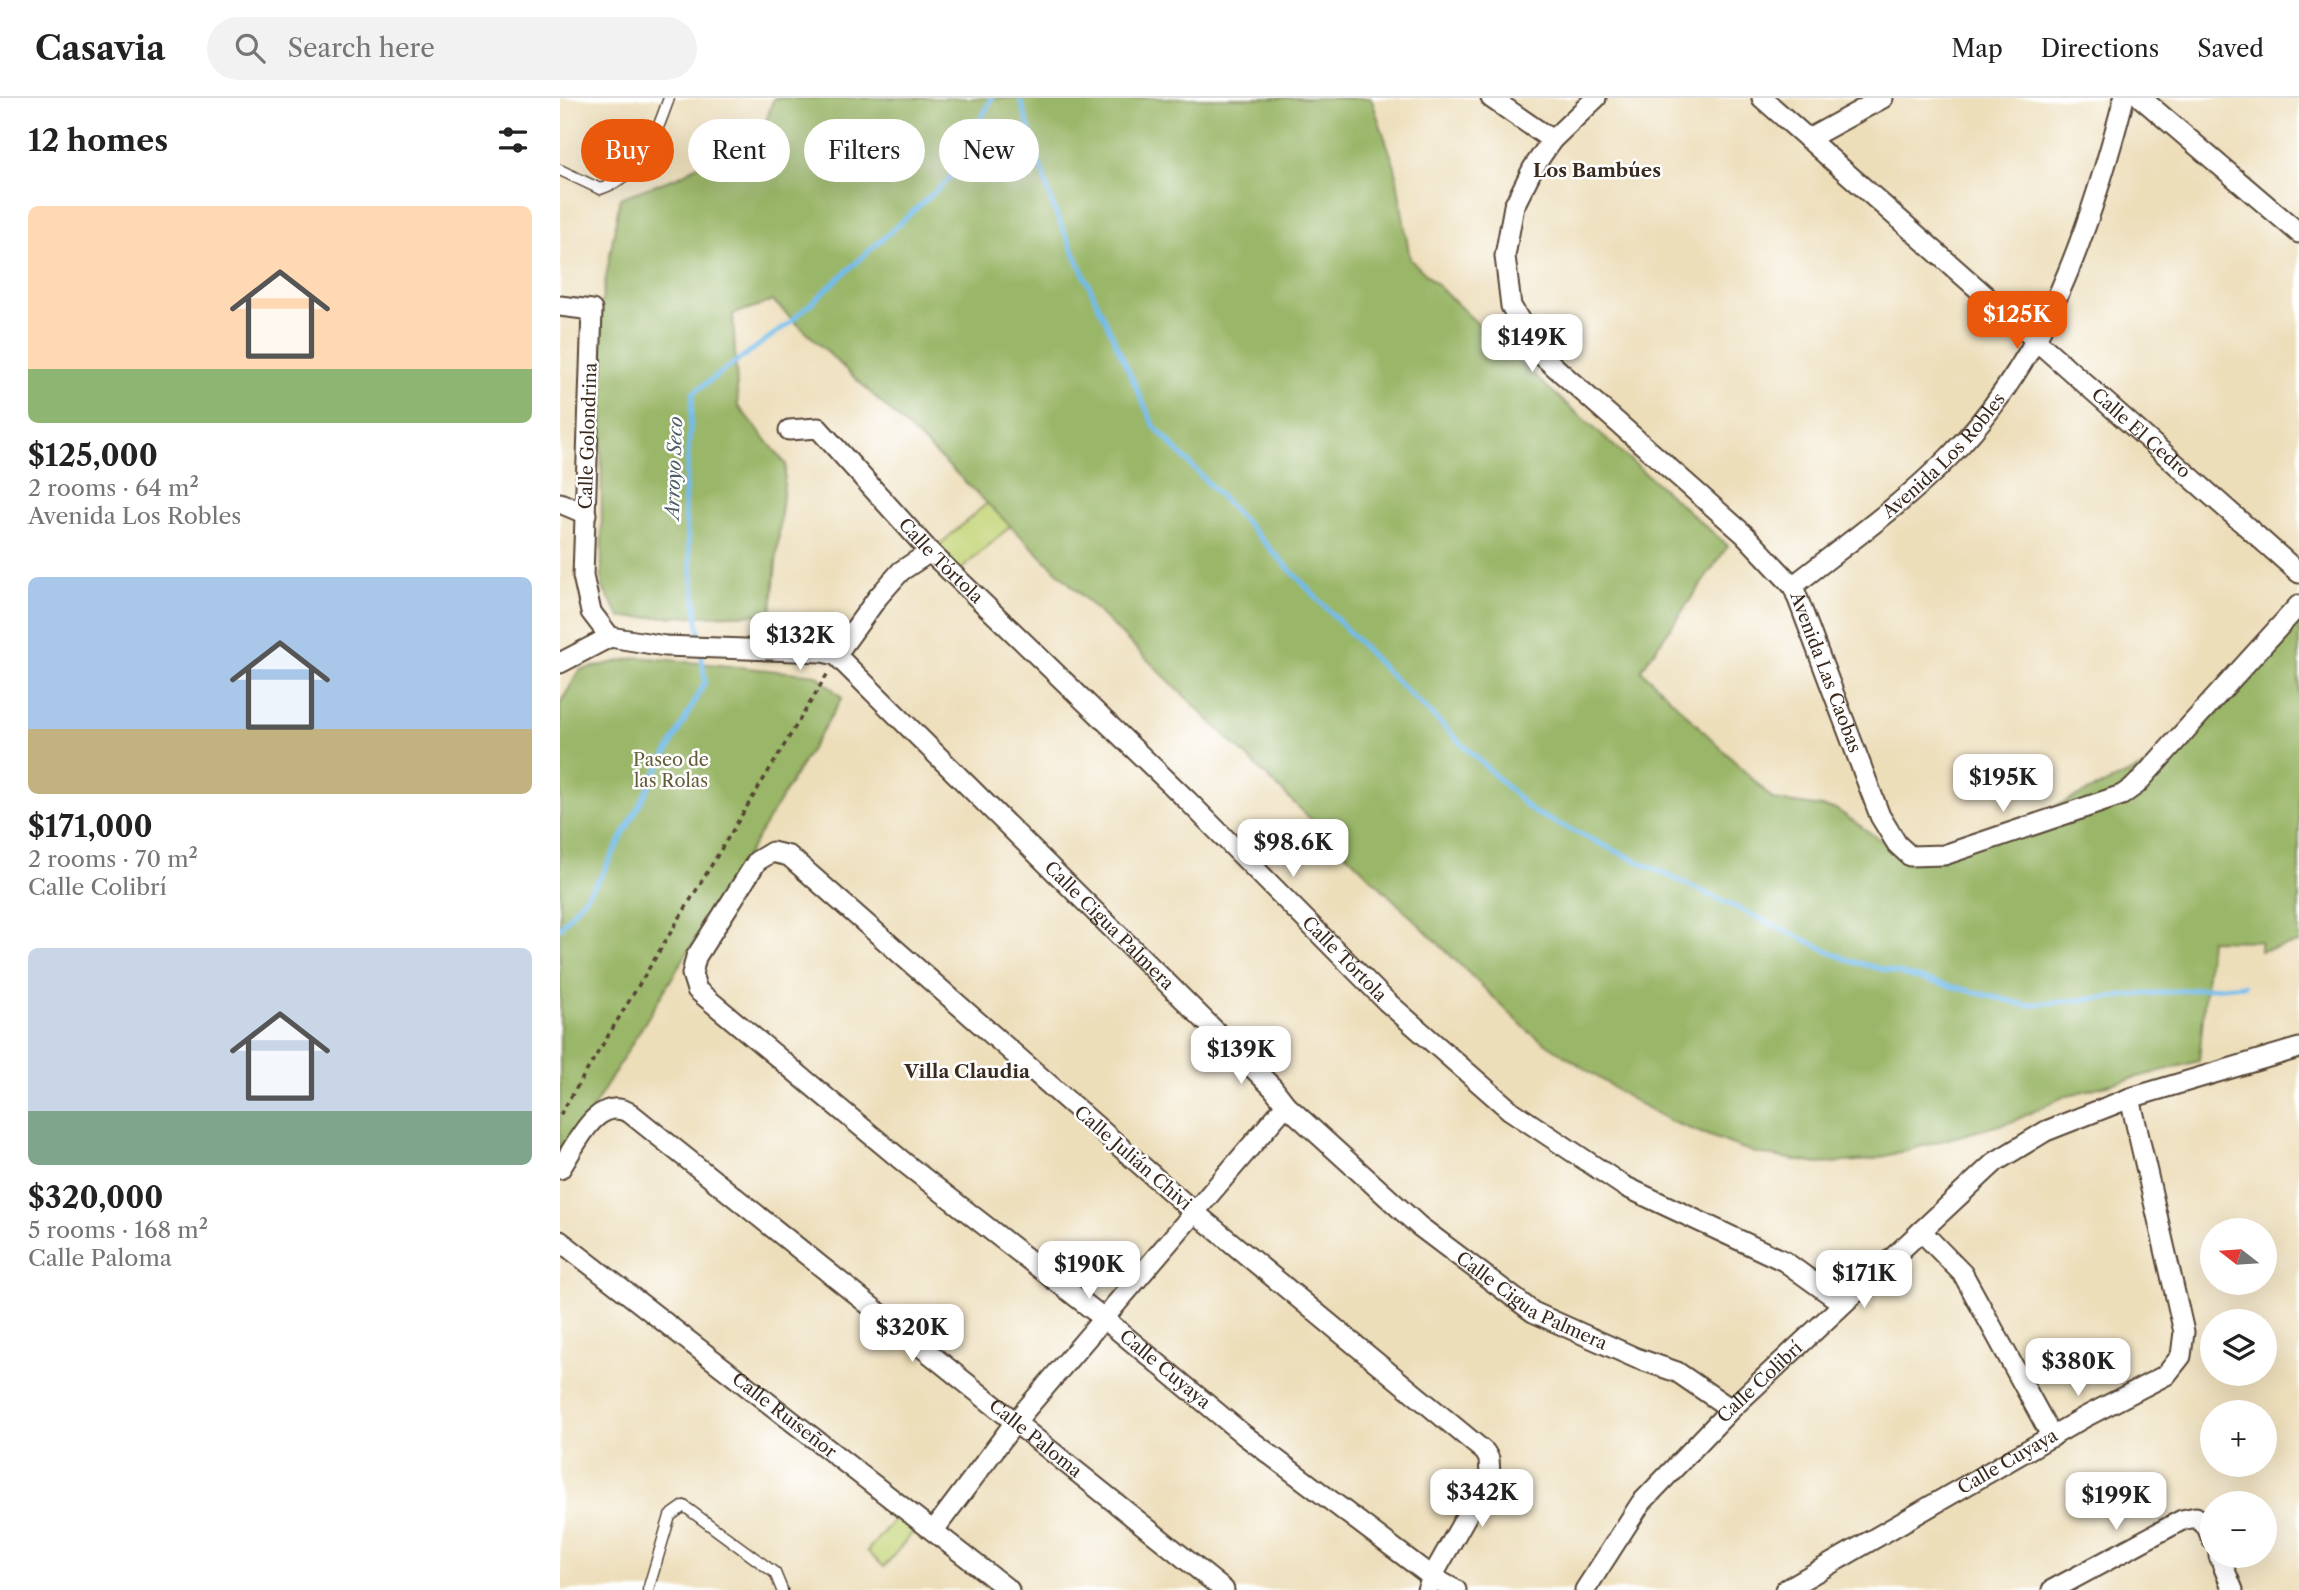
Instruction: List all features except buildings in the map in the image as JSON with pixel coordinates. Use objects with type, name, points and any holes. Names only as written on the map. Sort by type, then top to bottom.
[{"type":"street","points":[[1490,98],[1552,140]]},
{"type":"street","name":"Avenida Las Caobas","points":[[1596,98],[1552,140],[1533,167],[1514,206],[1505,256],[1511,306],[1540,354],[1745,535],[1793,586],[1880,816],[1902,849],[1919,857],[1964,850],[2123,795],[2136,785],[2299,605]]},
{"type":"street","name":"Calle El Cedro","points":[[1762,98],[2299,573]]},
{"type":"street","points":[[1808,139],[1883,98]]},
{"type":"street","name":"Avenida Los Robles","points":[[1793,586],[1906,498],[1951,455],[2000,396],[2035,340],[2066,281],[2101,185],[2124,98]]},
{"type":"street","points":[[2141,98],[2299,233]]},
{"type":"street","name":"Calle Golondrina","points":[[560,306],[592,310],[584,594],[591,612],[610,637]]},
{"type":"street","name":"Calle Tórtola","points":[[789,430],[818,428],[930,552],[1187,800],[1386,1001],[1510,1110],[1624,1186],[1784,1261],[1842,1303]]},
{"type":"street","points":[[560,503],[586,514]]},
{"type":"street","points":[[560,663],[610,637],[665,646],[836,655],[877,597],[901,571],[930,552]]},
{"type":"street","name":"Calle Cigua Palmera","points":[[836,655],[1273,1088],[1286,1105],[1419,1226],[1534,1312],[1636,1358],[1677,1372],[1731,1409]]},
{"type":"street","name":"Calle Julián Chivi","points":[[692,974],[696,957],[757,861],[772,852],[789,856],[1193,1210],[1485,1452],[1491,1466],[1486,1481],[1429,1584]]},
{"type":"street","name":"Calle Cuyaya","points":[[692,974],[697,990],[906,1164],[1102,1317],[1429,1584],[1456,1590]]},
{"type":"street","name":"Calle Colibrí","points":[[1585,1590],[1641,1503],[1731,1409],[1995,1162],[2046,1131],[2130,1098],[2299,1048]]},
{"type":"street","name":"Calle Cuyaya","points":[[1784,1590],[2166,1375],[2181,1356],[2185,1332],[2130,1098]]},
{"type":"street","points":[[934,1530],[1016,1421],[1102,1317],[1286,1105]]},
{"type":"street","name":"Calle Paloma","points":[[560,1170],[598,1114],[614,1108],[630,1113],[1224,1590]]},
{"type":"street","points":[[1921,1231],[1963,1274],[2052,1437]]},
{"type":"street","name":"Calle Ruiseñor","points":[[560,1241],[1009,1590]]},
{"type":"street","points":[[2052,1590],[2182,1520],[2196,1517],[2200,1521]]},
{"type":"street","points":[[2224,1568],[2233,1590]]},
{"type":"lane","points":[[560,170],[600,189],[617,183],[636,167],[643,157],[656,135],[669,98]]},
{"type":"lane","points":[[648,1590],[670,1516],[684,1506],[775,1573],[782,1590]]},
{"type":"path","points":[[560,1115],[825,680],[836,655]]},
{"type":"green space","points":[[774,98],[1371,98],[1395,167],[1410,259],[1505,350],[1728,546],[1641,670],[1774,800],[1836,809],[1899,853],[2018,823],[2161,759],[2299,620],[2299,943],[2260,951],[2260,941],[2210,940],[2199,1061],[2065,1096],[2014,1121],[1871,1160],[1818,1164],[1755,1153],[1672,1122],[1626,1096],[1529,1032],[955,472],[773,301],[733,314],[738,406],[786,464],[771,614],[621,618],[602,587],[601,306],[620,198],[664,182],[674,182],[674,178],[688,171],[688,182],[790,182],[790,119],[767,119]]},
{"type":"green space","points":[[993,498],[1013,524],[955,575],[931,552]]},
{"type":"green space","name":"Paseo de las Rolas","points":[[639,657],[817,675],[842,698],[560,1162],[560,704],[580,670]]},
{"type":"green space","points":[[903,1509],[919,1525],[884,1567],[867,1551]]},
{"type":"waterway","name":"Arroyo Seco","points":[[700,642],[684,507],[693,393],[788,324],[949,179],[992,98]]},
{"type":"waterway","points":[[1020,98],[1053,207],[1154,426],[1384,669],[1533,812],[1850,961],[2026,1005],[2244,985]]},
{"type":"waterway","name":"Arroyo Seco","points":[[560,928],[600,878],[705,682],[701,651]]},
{"type":"district","name":"Los Bambúes","points":[[1597,170]]},
{"type":"district","name":"Villa Claudia","points":[[967,1071]]}]
